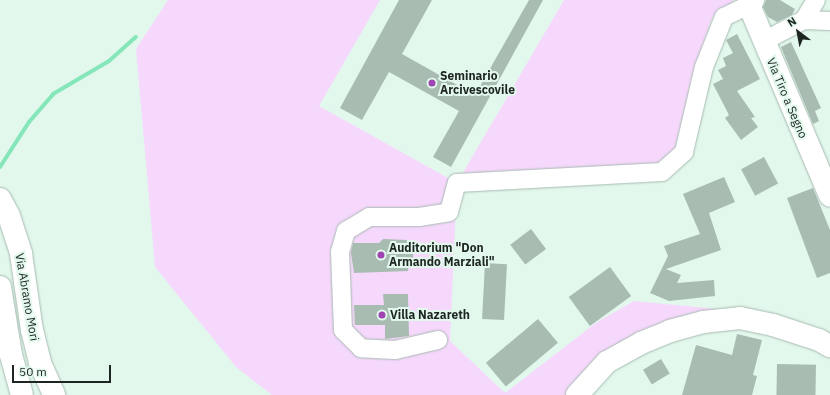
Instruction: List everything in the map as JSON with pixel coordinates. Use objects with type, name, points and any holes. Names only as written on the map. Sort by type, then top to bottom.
[{"type":"main road","name":"Via Tiro a Segno","points":[[750,2],[764,42],[830,196]]},
{"type":"main road","name":"Via Abramo Mori","points":[[0,199],[9,216],[21,254],[32,330],[40,364],[54,395]]},
{"type":"main road","name":"Via Abramo Mori","points":[[0,286],[11,355],[22,395]]},
{"type":"main road","points":[[577,395],[607,362],[641,343],[670,331],[703,322],[740,318],[773,325],[826,342]]},
{"type":"street","points":[[764,42],[804,20],[816,0]]},
{"type":"street","points":[[438,340],[395,350],[361,348],[343,330],[340,252],[346,231],[368,217],[419,217],[449,212],[457,183],[662,172],[684,152],[704,67],[724,17],[750,2]]},
{"type":"street","points":[[804,20],[830,21]]},
{"type":"shaded area","points":[[168,0],[380,0],[319,106],[457,183],[450,341],[505,393],[597,322],[634,301],[717,309],[568,395],[272,395],[236,367],[155,267],[136,49]]},
{"type":"shaded area","points":[[564,0],[734,0],[731,5],[721,8],[712,18],[695,67],[675,148],[662,172],[457,183]]},
{"type":"building","name":"Seminario Arcivescovile","points":[[399,0],[432,0],[402,54],[475,95],[529,0],[543,0],[451,167],[433,157],[459,111],[389,72],[362,120],[340,108]]},
{"type":"building","points":[[766,0],[780,0],[795,9],[792,15],[777,22],[768,17],[763,7]]},
{"type":"building","points":[[737,34],[760,79],[737,91],[755,117],[751,118],[758,127],[741,140],[725,118],[729,115],[713,84],[723,79],[718,70],[726,66],[723,58],[733,53],[726,40]]},
{"type":"building","points":[[791,42],[821,108],[815,111],[819,121],[813,124],[781,47]]},
{"type":"building","points":[[764,157],[778,183],[755,196],[741,169]]},
{"type":"building","points":[[724,177],[735,202],[709,213],[721,250],[666,269],[681,275],[677,283],[714,280],[715,296],[669,301],[650,293],[668,256],[664,246],[700,234],[683,194]]},
{"type":"building","points":[[813,188],[830,230],[830,273],[817,278],[787,198]]},
{"type":"building","points":[[531,229],[546,249],[525,265],[510,245]]},
{"type":"building","name":"Auditorium \"Don Armando Marziali\"","points":[[383,239],[408,240],[408,247],[413,247],[413,262],[409,262],[408,271],[354,273],[351,253],[353,243],[379,243]]},
{"type":"building","points":[[485,263],[507,264],[504,320],[482,319]]},
{"type":"building","points":[[610,267],[631,296],[590,326],[569,297]]},
{"type":"building","name":"Villa Nazareth","points":[[383,294],[408,294],[409,336],[385,339],[385,325],[355,325],[354,305],[384,305]]},
{"type":"building","points":[[538,319],[558,343],[506,386],[486,363]]},
{"type":"building","points":[[737,334],[762,340],[753,375],[757,376],[752,395],[682,395],[696,345],[732,355]]},
{"type":"building","points":[[661,359],[670,374],[652,384],[643,370]]},
{"type":"building","points":[[777,364],[816,365],[815,395],[776,395]]},
{"type":"waterway","points":[[0,167],[29,122],[53,94],[109,61],[136,37]]},
{"type":"place","name":"Seminario Arcivescovile","points":[[432,83]]},
{"type":"place","name":"Auditorium \"Don Armando Marziali\"","points":[[381,255]]},
{"type":"place","name":"Villa Nazareth","points":[[382,315]]}]
